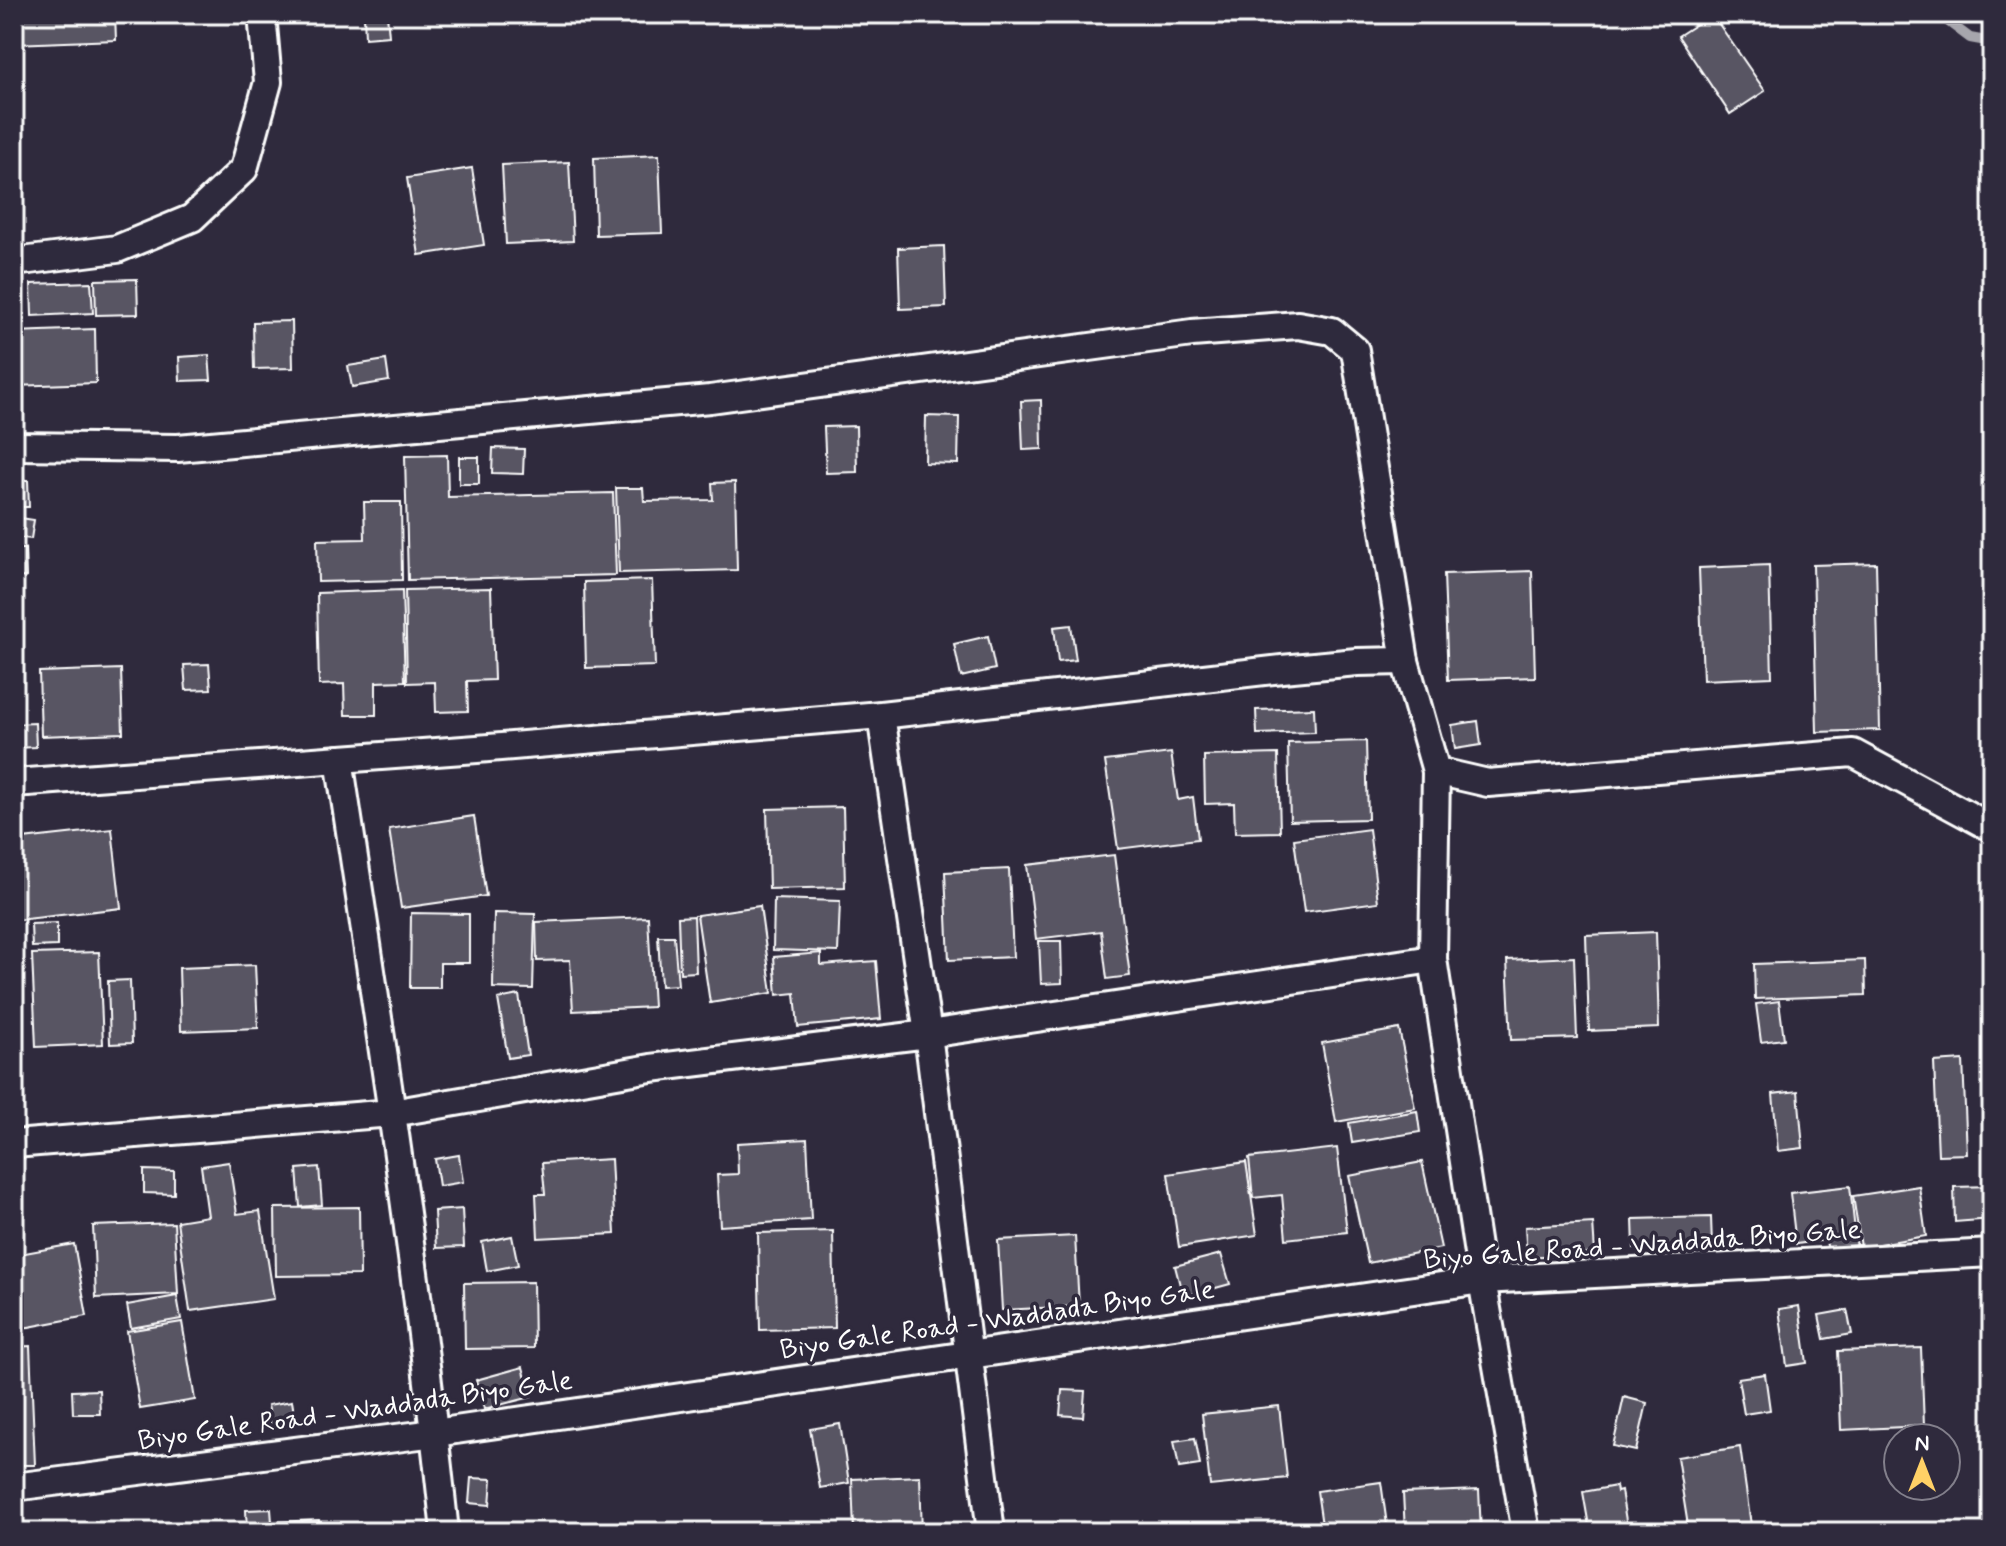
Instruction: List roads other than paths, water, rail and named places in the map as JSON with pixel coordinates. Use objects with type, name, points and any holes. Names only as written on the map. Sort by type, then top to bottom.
[{"type":"street","points":[[14,262],[117,249],[192,218],[244,169],[268,82],[262,14]]},
{"type":"street","points":[[14,446],[178,448],[710,399],[1192,333],[1298,325],[1332,331],[1355,350],[1405,661],[1436,771],[1433,959],[1482,1280],[1526,1532]]},
{"type":"street","points":[[14,783],[881,715],[1297,668],[1405,661]]},
{"type":"street","points":[[881,715],[928,1034],[991,1532]]},
{"type":"street","points":[[1436,771],[1488,783],[1853,753],[1992,828]]},
{"type":"street","points":[[339,759],[392,1113],[435,1433],[445,1532]]},
{"type":"street","points":[[14,1144],[392,1113],[651,1068],[928,1034],[1433,959]]},
{"type":"street","name":"Biyo Gale Road - Waddada Biyo Gale","points":[[14,1487],[435,1433],[1482,1280],[1992,1253]]},
{"type":"waterway","points":[[1938,14],[1970,38],[1992,42]]}]
